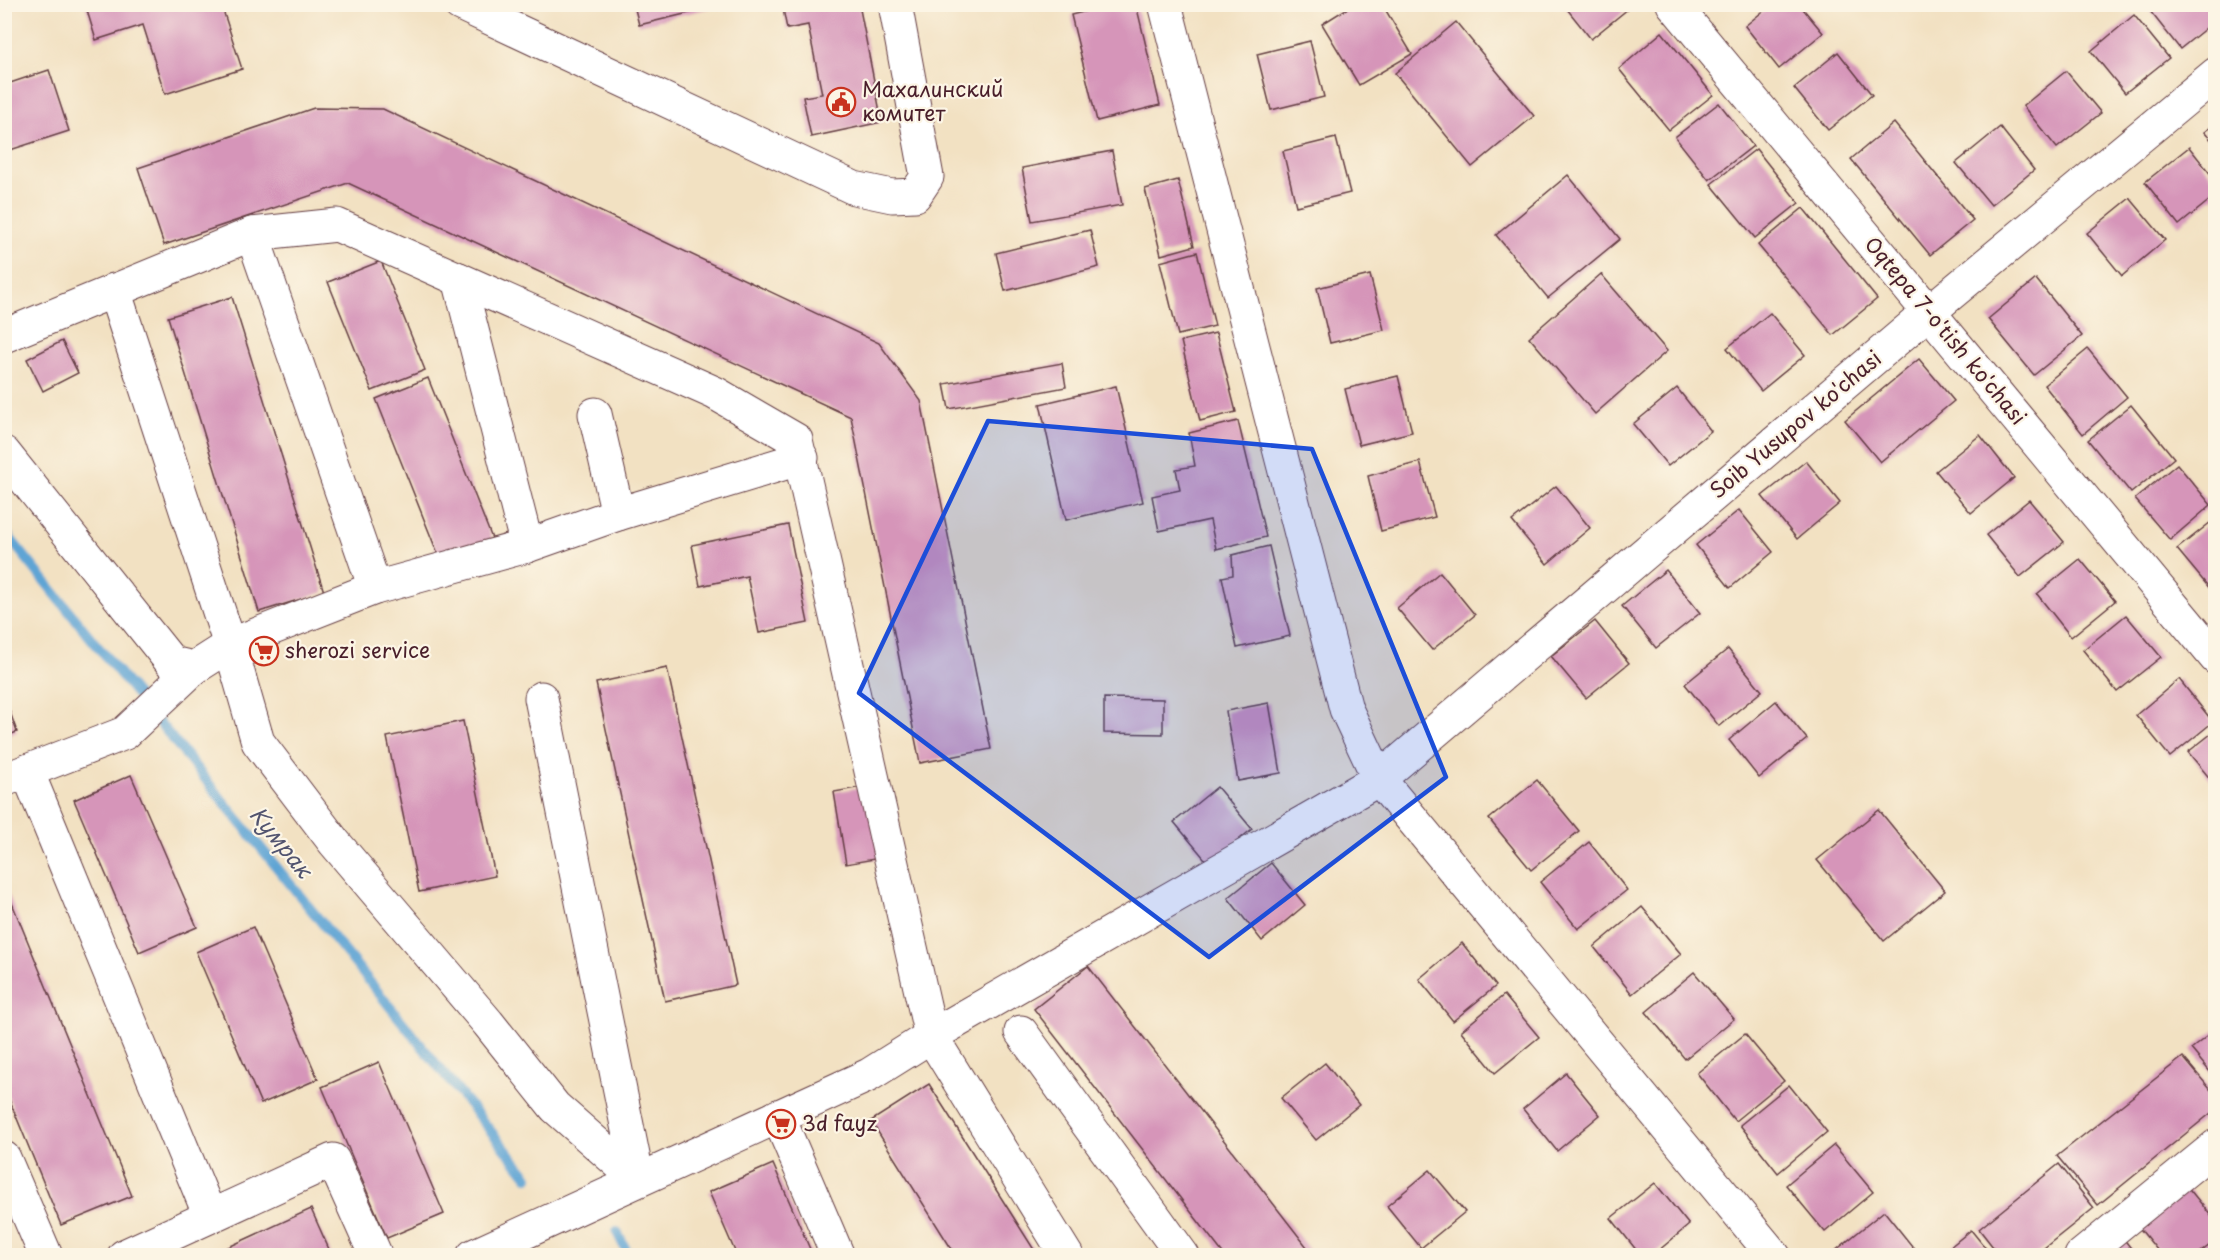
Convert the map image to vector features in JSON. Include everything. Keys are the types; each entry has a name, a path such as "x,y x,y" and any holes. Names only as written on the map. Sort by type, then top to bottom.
{"street":[{"path":"460,4 854,188 892,196 915,195 927,177 895,4"},
{"path":"1165,4 1346,709 1379,779 1774,1256"},
{"name":"Oqtepa 7-o'tish ko'chasi","path":"1673,4 2216,658"},
{"name":"Soib Yusupov ko'chasi","path":"473,1256 869,1075 931,1036 1379,779 1929,312 2216,74"},
{"path":"4,336 252,234 337,225 714,393 796,440 802,458 931,1036 1067,1256"},
{"path":"252,234 375,588"},
{"path":"459,279 527,546"},
{"path":"114,290 230,645 258,742 334,842 488,1023 555,1107 638,1180"},
{"path":"595,414 618,514"},
{"path":"4,453 172,663 185,676"},
{"path":"210,1216 16,775 125,733 185,676 230,645 375,588 527,546 618,514 802,458"},
{"path":"541,698 638,1180"},
{"path":"1021,1032 1183,1256"},
{"path":"778,1116 838,1256"},
{"path":"2081,1256 2216,1146"},
{"path":"4,1158 46,1256"},
{"path":"124,1256 333,1160 376,1256"}],"highlighted area":[{"path":"988,421 1312,449 1446,777 1209,957 859,693"}],"building":[{"path":"85,4 221,4 242,69 165,94 143,25 96,40"},
{"path":"782,4 859,4 882,122 811,137 803,97 822,94 808,25 787,29"},
{"path":"1115,4 1136,4 1160,105 1097,121 1071,15"},
{"path":"1354,4 1382,4 1412,54 1359,85 1322,24"},
{"path":"1563,4 1634,4 1591,39"},
{"path":"1772,4 1799,4 1823,33 1779,69 1745,26"},
{"path":"2148,4 2216,4 2216,20 2180,49 2146,6"},
{"path":"634,5 722,5 639,25"},
{"path":"2134,15 2169,58 2125,93 2091,51"},
{"path":"1456,22 1534,116 1472,167 1395,73"},
{"path":"1662,32 1713,95 1669,130 1619,69"},
{"path":"1310,41 1324,97 1271,110 1257,54"},
{"path":"1838,52 1872,95 1828,130 1794,88"},
{"path":"49,70 69,131 4,152 4,85"},
{"path":"2066,71 2101,113 2057,148 2023,106"},
{"path":"1719,103 1753,146 1709,180 1675,137"},
{"path":"314,108 383,109 879,343 921,401 991,749 920,763 851,417 348,183 164,245 138,168"},
{"path":"1894,123 1973,220 1930,255 1851,159"},
{"path":"2216,123 2216,145 2204,132"},
{"path":"2000,127 2034,170 1991,205 1956,163"},
{"path":"1336,138 1350,193 1296,206 1283,151"},
{"path":"2189,147 2216,181 2216,195 2179,225 2145,182"},
{"path":"1756,149 1799,203 1755,238 1711,184"},
{"path":"1112,151 1122,205 1032,221 1022,168"},
{"path":"1568,175 1620,239 1548,298 1496,235"},
{"path":"1178,180 1194,246 1161,255 1145,189"},
{"path":"2130,198 2165,240 2122,276 2087,233"},
{"path":"1803,208 1877,299 1833,335 1758,245"},
{"path":"1090,230 1099,267 1005,291 996,253"},
{"path":"1197,252 1215,326 1178,335 1160,262"},
{"path":"381,261 425,370 372,391 328,282"},
{"path":"1601,274 1667,351 1595,414 1529,337"},
{"path":"1370,275 1384,330 1330,343 1317,288"},
{"path":"2036,279 2082,336 2034,375 1988,319"},
{"path":"232,297 324,592 259,612 168,317"},
{"path":"1770,313 1805,355 1761,391 1727,348"},
{"path":"1216,333 1236,412 1200,421 1181,341"},
{"path":"62,341 78,373 43,391 27,359"},
{"path":"2088,349 2127,397 2083,434 2044,385"},
{"path":"1919,359 1954,401 1880,462 1845,420"},
{"path":"1062,363 1066,387 949,409 944,384"},
{"path":"1398,376 1412,432 1359,445 1345,389"},
{"path":"428,378 493,541 441,562 376,399"},
{"path":"1116,386 1143,502 1066,520 1040,404"},
{"path":"1677,388 1711,431 1668,466 1633,424"},
{"path":"2131,405 2174,458 2131,493 2088,440"},
{"path":"1238,421 1266,537 1216,549 1210,520 1159,531 1152,496 1180,490 1176,469 1195,466 1189,433"},
{"path":"1980,435 2014,478 1971,513 1936,471"},
{"path":"1806,461 1840,503 1797,539 1762,496"},
{"path":"1420,462 1435,517 1381,531 1368,476"},
{"path":"2177,464 2211,505 2170,540 2135,499"},
{"path":"1556,486 1590,528 1547,564 1512,521"},
{"path":"2029,500 2064,542 2020,577 1986,535"},
{"path":"1739,510 1773,552 1730,588 1696,545"},
{"path":"2216,518 2216,596 2177,549"},
{"path":"788,525 808,623 759,633 747,576 700,586 692,545"},
{"path":"1269,546 1290,636 1237,648 1222,577 1233,575 1232,555"},
{"path":"2080,559 2115,601 2071,637 2037,594"},
{"path":"1666,570 1700,613 1656,648 1622,606"},
{"path":"1440,572 1475,615 1432,650 1397,608"},
{"path":"2126,615 2161,657 2117,692 2083,650"},
{"path":"1595,621 1629,663 1586,698 1551,656"},
{"path":"1728,649 1762,691 1719,726 1685,684"},
{"path":"667,668 736,985 665,1001 596,683"},
{"path":"2179,679 2213,722 2170,757 2136,715"},
{"path":"4,695 17,732 4,737"},
{"path":"1104,698 1163,699 1163,734 1104,733"},
{"path":"1776,701 1807,739 1759,778 1729,740"},
{"path":"1269,703 1281,773 1238,781 1226,711"},
{"path":"463,721 495,876 419,892 387,737"},
{"path":"2216,730 2216,786 2188,752"},
{"path":"131,775 197,927 139,952 74,800"},
{"path":"1537,780 1579,831 1531,870 1489,819"},
{"path":"873,785 886,857 846,864 834,792"},
{"path":"1217,787 1252,829 1209,864 1174,822"},
{"path":"1879,810 1945,891 1884,941 1817,860"},
{"path":"1589,842 1627,890 1578,929 1540,882"},
{"path":"1271,863 1305,905 1262,941 1228,898"},
{"path":"5,886 132,1196 61,1225 4,1087"},
{"path":"1642,907 1681,954 1632,994 1594,947"},
{"path":"253,927 318,1079 261,1104 196,952"},
{"path":"1462,943 1496,986 1453,1021 1419,979"},
{"path":"1088,966 1314,1256 1225,1256 1034,1009"},
{"path":"1694,972 1734,1019 1685,1059 1646,1012"},
{"path":"1504,995 1539,1037 1495,1073 1461,1031"},
{"path":"2216,1029 2216,1079 2191,1049"},
{"path":"1745,1034 1784,1081 1735,1121 1697,1073"},
{"path":"2183,1057 2216,1096 2216,1109 2098,1205 2057,1156"},
{"path":"379,1062 444,1214 387,1238 322,1087"},
{"path":"1325,1063 1359,1105 1316,1140 1281,1098"},
{"path":"1566,1073 1600,1115 1557,1151 1523,1109"},
{"path":"929,1084 1038,1256 956,1256 871,1121"},
{"path":"1789,1085 1827,1132 1778,1173 1740,1125"},
{"path":"1834,1145 1873,1192 1825,1232 1786,1185"},
{"path":"773,1164 813,1256 737,1256 709,1192"},
{"path":"2059,1164 2094,1208 2034,1256 2000,1256 1979,1229"},
{"path":"1430,1170 1465,1212 1421,1248 1387,1206"},
{"path":"1655,1183 1689,1225 1652,1256 1641,1256 1611,1218"},
{"path":"2186,1185 2216,1222 2216,1240 2196,1256 2162,1256 2137,1225"},
{"path":"311,1209 332,1256 209,1256"},
{"path":"1884,1211 1920,1256 1839,1256 1835,1251"},
{"path":"1971,1230 1992,1256 1939,1256"},
{"path":"2123,1238 2137,1256 2101,1256"}],"waterway":[{"name":"Кумрак","path":"4,531 528,1177"},
{"name":"Кумрак","path":"617,1232 629,1256"}],"place":[{"name":"Махалинский комитет","path":"841,102"},
{"name":"sherozi service","path":"264,651"},
{"name":"3d fayz","path":"781,1124"}]}
